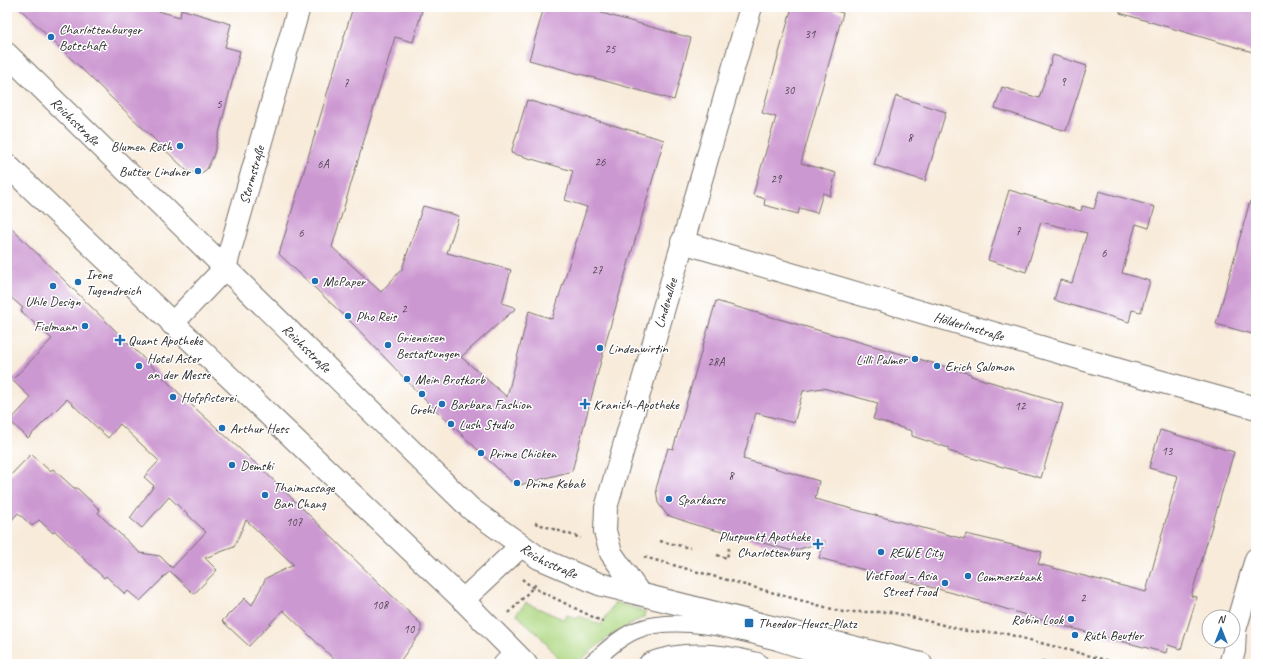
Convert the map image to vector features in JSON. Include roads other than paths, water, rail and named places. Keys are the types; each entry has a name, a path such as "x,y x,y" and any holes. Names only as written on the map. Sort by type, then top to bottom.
{"main road":[{"name":"Stormstraße","path":"172,324 225,268 299,7"},
{"name":"Lindenallee","path":"639,593 611,553 605,531 606,508 751,7"},
{"name":"Reichsstraße","path":"7,54 471,509 521,546 563,569 599,584 639,593"},
{"path":"7,165 463,600 514,660"},
{"name":"Hölderlinstraße","path":"682,242 1116,369 1256,408"},
{"path":"463,600 521,546"},
{"path":"1230,664 1234,651 1235,630 1256,559"},
{"path":"639,593 921,664"},
{"path":"650,664 677,658 718,656 757,664"}],"lane":[{"path":"590,664 618,640 636,630 651,626 672,624 692,625 745,633 818,653 875,652"}],"place":[{"name":"Charlottenburger Botschaft","path":"51,37"},
{"name":"Blumen Röth","path":"180,146"},
{"name":"Butter Lindner","path":"198,171"},
{"name":"McPaper","path":"315,281"},
{"name":"Irene Tugendreich","path":"78,282"},
{"name":"Uhle Design","path":"53,286"},
{"name":"Pho Reis","path":"348,316"},
{"name":"Fielmann","path":"85,326"},
{"name":"Quant Apotheke","path":"120,340"},
{"name":"Grieneisen Bestattungen","path":"388,345"},
{"name":"Lindenwirtin","path":"600,348"},
{"name":"Lilli Palmer","path":"915,359"},
{"name":"Hotel Aster an der Messe","path":"139,366"},
{"name":"Erich Salomon","path":"937,366"},
{"name":"Mein Brotkorb","path":"407,379"},
{"name":"Grehl","path":"422,394"},
{"name":"Hofpfisterei","path":"173,397"},
{"name":"Barbara Fashion","path":"442,404"},
{"name":"Kranich-Apotheke","path":"585,404"},
{"name":"Lush Studio","path":"451,424"},
{"name":"Arthur Hess","path":"222,428"},
{"name":"Prime Chicken","path":"481,453"},
{"name":"Demski","path":"232,465"},
{"name":"Prime Kebab","path":"517,483"},
{"name":"Thaimassage Ban Chang","path":"265,495"},
{"name":"Sparkasse","path":"669,499"},
{"name":"Pluspunkt Apotheke Charlottenburg","path":"818,544"},
{"name":"REWE City","path":"881,552"},
{"name":"Commerzbank","path":"968,576"},
{"name":"VietFood – Asia Street Food","path":"945,583"},
{"name":"Robin Look","path":"1071,619"},
{"name":"Theodor-Heuss-Platz","path":"749,623"},
{"name":"Ruth Beutler","path":"1075,635"}]}
